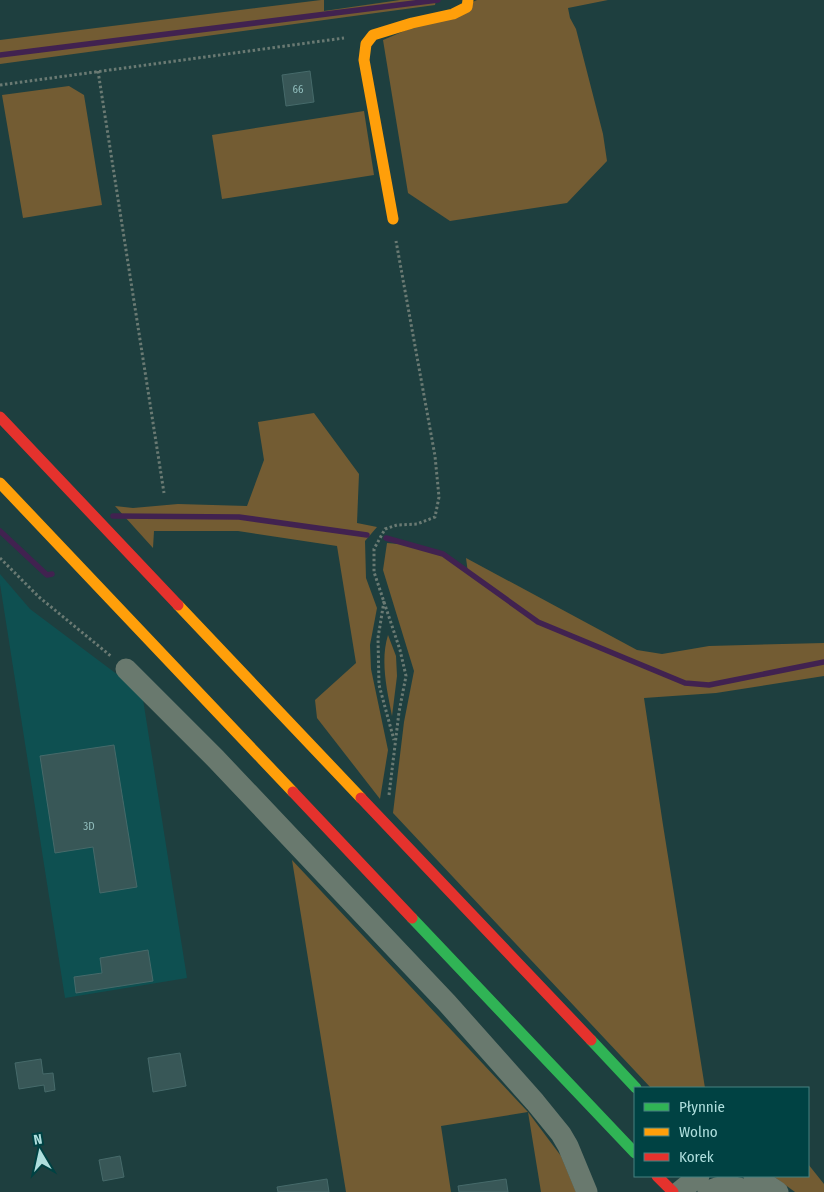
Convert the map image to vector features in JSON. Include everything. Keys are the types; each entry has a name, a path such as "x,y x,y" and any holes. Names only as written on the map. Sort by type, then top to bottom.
{"street":[{"path":"393,219 364,60 366,44 373,36 412,23 452,14 467,7 468,0"},
{"path":"0,418 635,1087"},
{"path":"0,483 634,1152"},
{"path":"126,669 216,759 447,1004 535,1102 565,1140 588,1192"},
{"path":"658,1177 673,1192"},
{"path":"679,1192 698,1177"},
{"path":"756,1177 778,1192"},
{"path":"708,1192 721,1187 729,1181 749,1192"}],"path":[{"path":"0,85 345,38 366,44"},
{"path":"98,72 164,493"},
{"path":"383,822 391,787 399,712 406,676 400,650 374,572 374,549 385,529 397,525 417,524 435,517 439,497 435,456 393,219"},
{"path":"0,558 38,598 126,669"},
{"path":"384,600 378,638 379,685 395,743"}],"shaded area":[{"path":"324,0 324,11 400,0 436,0 435,5 0,64 0,40"},
{"path":"477,0 608,0 568,8 570,18 576,29 603,134 607,161 567,203 450,221 408,193 383,40"},
{"path":"69,86 84,95 102,205 23,218 2,95"},
{"path":"364,111 374,175 222,199 212,135"},
{"path":"314,413 359,474 357,523 377,527 365,541 366,578 377,608 370,645 371,669 388,750 380,799 317,718 315,700 356,663 337,546 238,531 154,531 153,548 115,506 133,508 178,504 247,506 264,460 258,422"},
{"path":"387,543 422,546 448,555 468,573 466,558 637,650 662,654 709,646 824,643 824,676 716,693 644,698 705,1087 650,1087 393,813 404,722 414,671 383,570"},
{"path":"0,574 30,609 142,693 187,978 65,998 0,584"},
{"path":"388,635 396,656 397,676 392,716 384,665"},
{"path":"292,860 528,1112 441,1126 451,1192 346,1192"},
{"path":"528,1112 561,1156 576,1192 541,1192"},
{"path":"809,1165 824,1184 824,1192 795,1192 774,1177 809,1177"}],"building":[{"path":"310,71 314,102 286,106 282,75"},
{"path":"114,745 137,887 100,893 93,847 55,853 40,756"},
{"path":"148,950 153,981 76,993 74,977 102,973 100,958"},
{"path":"180,1053 186,1086 153,1092 148,1058"},
{"path":"41,1059 43,1074 53,1073 55,1090 45,1092 44,1085 19,1089 15,1063"},
{"path":"120,1156 124,1177 103,1181 99,1160"},
{"path":"327,1179 329,1192 278,1192 277,1187"},
{"path":"506,1179 508,1192 459,1192 458,1186"}],"waterway":[{"path":"0,55 438,0"},
{"path":"113,516 239,517 367,535"},
{"path":"0,531 47,575 52,574"},
{"path":"386,538 443,554 538,622 685,683 709,685 824,662"}],"traffic: fast":[{"path":"412,918 634,1152"},
{"path":"591,1040 635,1087"}],"traffic: slow":[{"path":"393,219 364,60 366,44 373,35 412,23 453,14 467,7 468,0"},
{"path":"0,483 293,792"},
{"path":"178,605 361,798"}],"traffic: jam":[{"path":"0,417 178,605"},
{"path":"293,792 412,918"},
{"path":"361,798 591,1040"},
{"path":"658,1177 673,1192"}]}
